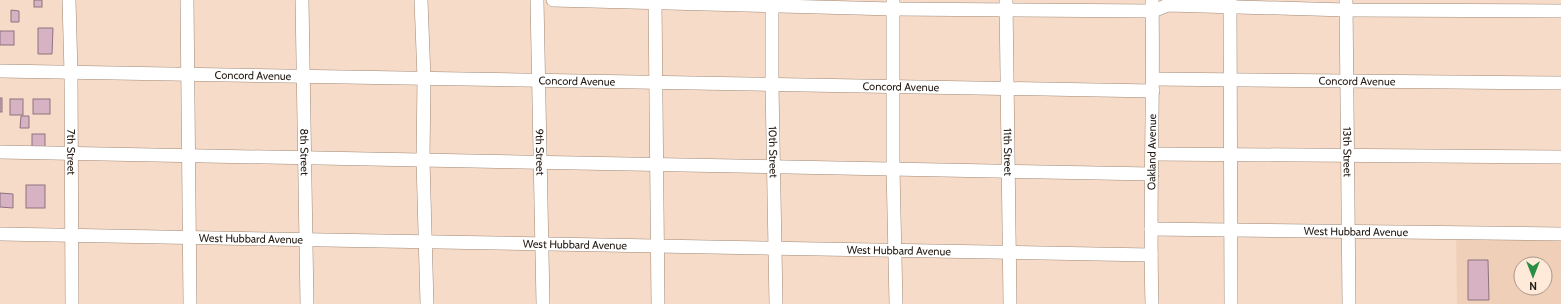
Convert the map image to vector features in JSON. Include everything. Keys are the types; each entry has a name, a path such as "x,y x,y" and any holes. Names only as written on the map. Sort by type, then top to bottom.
{"street":[{"name":"7th Street","path":"69,0 71,72 72,304"},
{"path":"187,0 190,304"},
{"name":"8th Street","path":"302,0 302,76 307,304"},
{"path":"421,0 424,78 423,160 427,304"},
{"name":"9th Street","path":"537,0 537,80 542,244 542,304"},
{"path":"553,0 1152,6 1230,3 1561,11"},
{"path":"655,1 658,304"},
{"name":"10th Street","path":"772,3 776,304"},
{"path":"1230,3 1231,304"},
{"path":"893,4 892,168 896,250 896,304"},
{"name":"11th Street","path":"1006,5 1010,304"},
{"name":"13th Street","path":"1346,5 1349,304"},
{"name":"Oakland Avenue","path":"1152,6 1152,304"},
{"name":"Concord Avenue","path":"0,71 1008,89 1153,85 1230,79 1561,83"},
{"path":"0,152 774,168 892,168 1152,174"},
{"path":"1152,154 1561,157"},
{"name":"West Hubbard Avenue","path":"1151,229 1561,234"},
{"name":"West Hubbard Avenue","path":"0,234 1151,255"}],"shaded area":[{"path":"1456,227 1561,228 1561,304 1457,304"}],"building":[{"path":"34,0 42,0 42,7 34,7"},
{"path":"11,10 19,11 19,22 11,22"},
{"path":"38,28 53,28 52,54 38,54"},
{"path":"0,31 14,31 14,45 0,45"},
{"path":"0,98 2,98 2,112 0,112"},
{"path":"10,99 23,99 23,115 10,115"},
{"path":"33,99 50,99 50,114 33,114"},
{"path":"21,116 29,116 29,128 20,128"},
{"path":"32,134 45,134 45,147 32,147"},
{"path":"26,185 45,185 45,208 26,208"},
{"path":"0,193 13,194 13,208 0,207"},
{"path":"1468,260 1488,260 1489,300 1468,300"}]}
